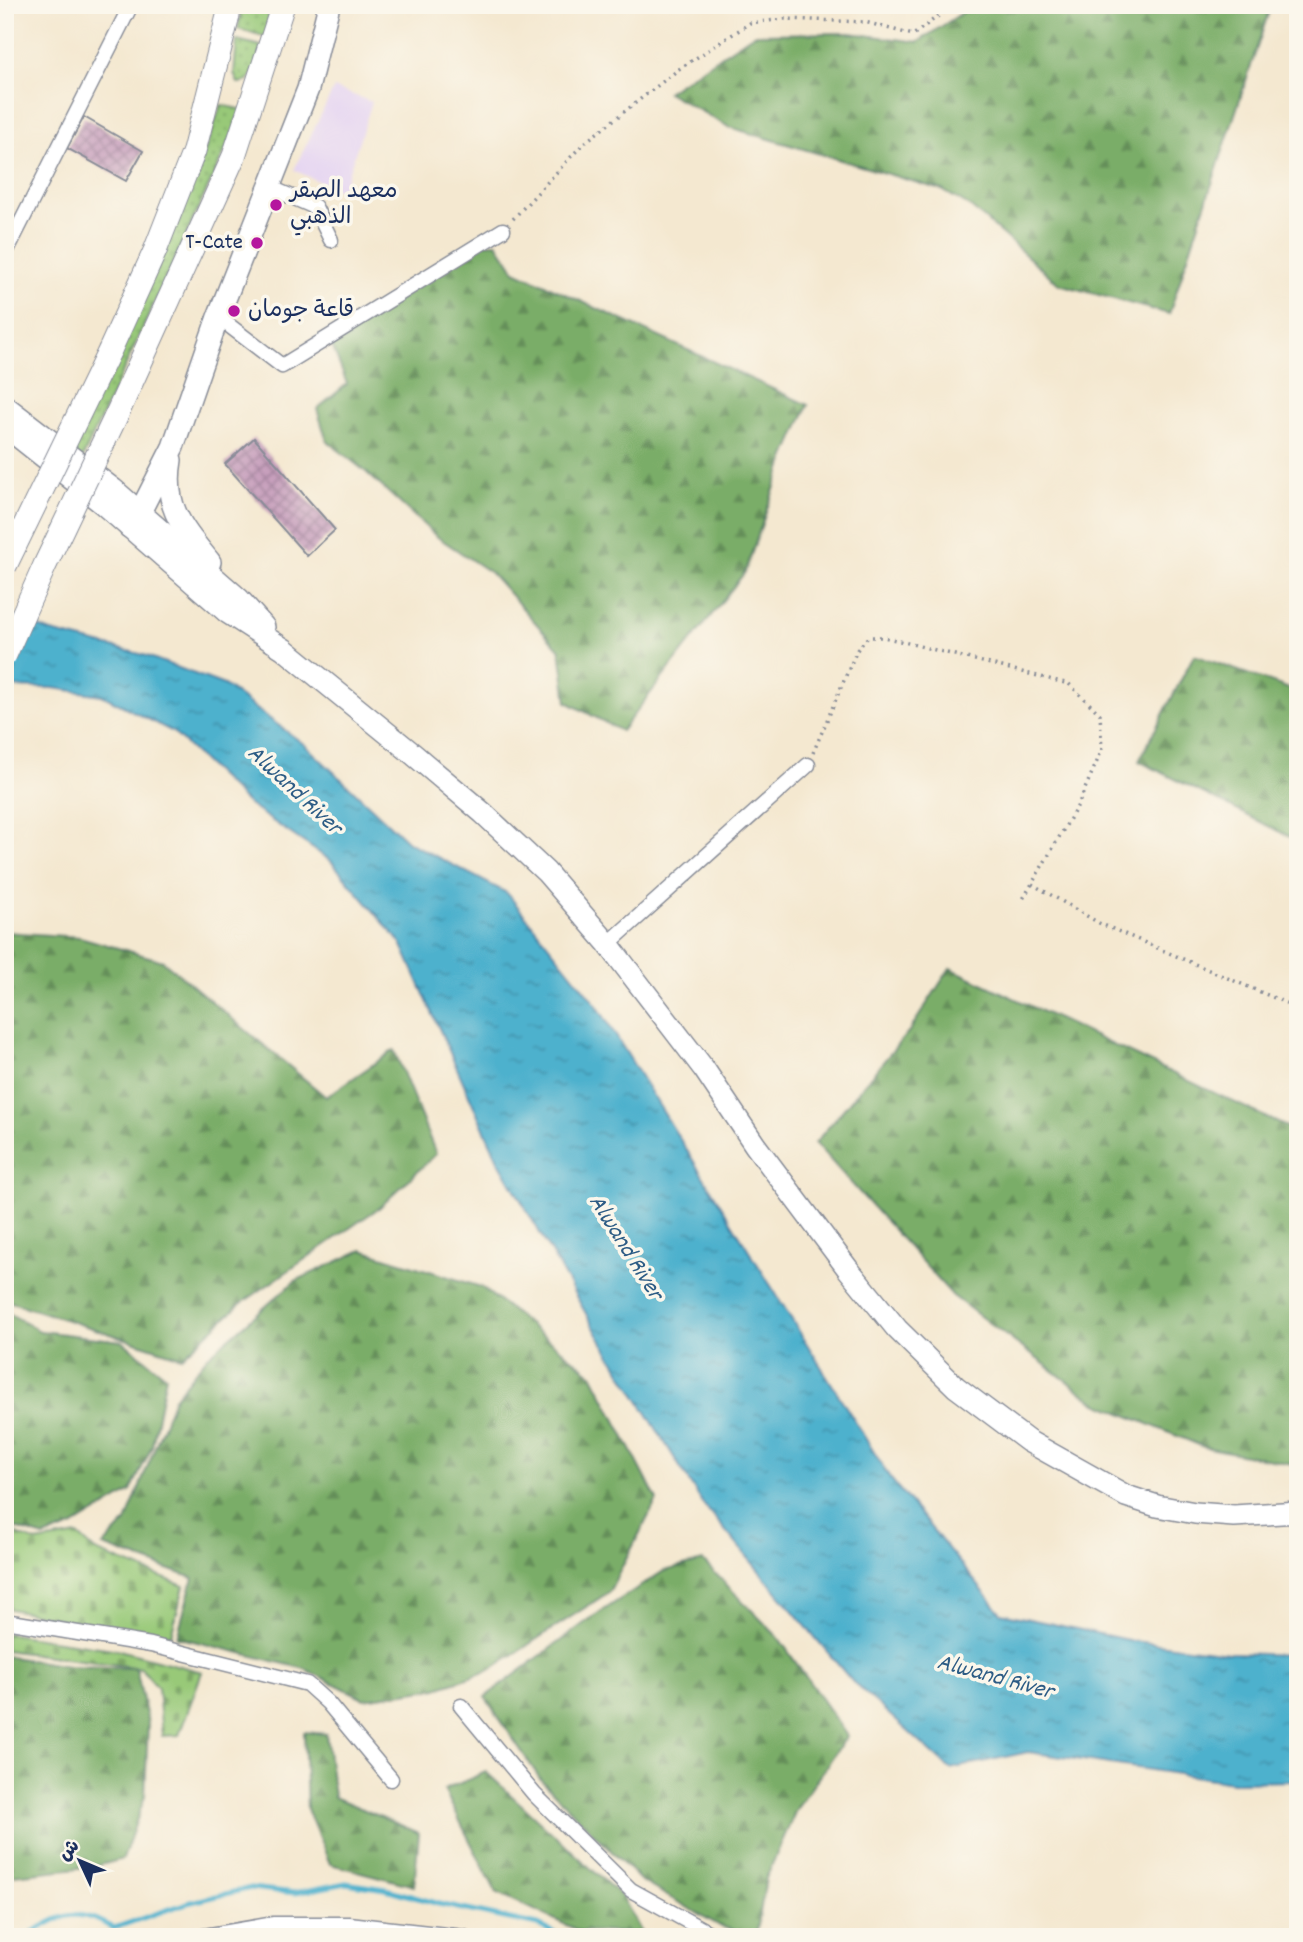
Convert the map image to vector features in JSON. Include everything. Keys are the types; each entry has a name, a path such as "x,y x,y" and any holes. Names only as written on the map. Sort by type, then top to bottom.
{"main road":[{"path":"5,566 155,251 194,152 229,5"},
{"path":"5,655 234,156 283,5"}],"street":[{"path":"5,254 131,5"},
{"path":"134,520 173,447 218,317 308,89 329,5"},
{"path":"269,187 315,207 331,240"},
{"path":"218,317 282,366 503,230"},
{"path":"5,406 134,520 228,613 284,649 483,813 546,872 608,944 704,1069 755,1145 848,1269 922,1357 972,1401 1050,1454 1108,1487 1140,1501 1195,1513 1246,1516 1298,1512"},
{"path":"5,426 239,599"},
{"path":"173,447 168,481 173,507 202,552 284,649"},
{"path":"608,944 808,765"},
{"path":"5,1621 151,1645 307,1684 328,1703 391,1779"},
{"path":"461,1706 534,1794 631,1890 716,1937"},
{"path":"199,1937 274,1924 349,1924 464,1937"}],"path":[{"path":"503,230 583,144 679,69 750,23 783,19 865,22 913,35 953,5"},
{"path":"808,765 857,650 868,637 884,637 1069,684 1100,714 1102,750 1078,805 1023,900"},
{"path":"1032,884 1099,923 1298,1008"}],"shaded area":[{"path":"334,88 372,102 342,192 294,170"}],"green space":[{"path":"242,5 271,5 266,37 238,29"},
{"path":"974,5 1271,5 1169,314 1059,284 972,208 942,190 729,127 667,92 754,34 850,33 918,42"},
{"path":"237,40 261,46 252,75 244,82 238,83 234,74"},
{"path":"221,105 244,110 75,474 64,467 193,184"},
{"path":"473,243 497,243 515,271 808,405 784,461 745,572 621,731 567,702 560,650 491,573 436,536 366,472 327,441 317,409 347,384 329,338"},
{"path":"1194,655 1298,692 1298,841 1139,761"},
{"path":"5,932 80,937 163,961 326,1097 394,1050 436,1154 380,1207 239,1305 182,1357 5,1300"},
{"path":"950,968 1293,1130 1298,1126 1298,1465 1204,1447 1095,1402 953,1296 815,1143 910,1030"},
{"path":"362,1250 481,1287 592,1374 657,1500 609,1592 488,1671 437,1688 365,1699 305,1669 177,1637 193,1578 103,1546 126,1522 174,1398 207,1357 295,1281"},
{"path":"5,1311 40,1331 122,1341 166,1376 152,1446 131,1491 72,1527 44,1537 5,1525"},
{"path":"5,1529 36,1542 78,1535 95,1551 184,1586 171,1635 111,1629 5,1608"},
{"path":"703,1561 778,1637 847,1736 796,1810 766,1878 756,1936 722,1927 641,1881 541,1780 485,1697 591,1618 664,1571"},
{"path":"5,1633 119,1650 202,1672 179,1735 162,1736 158,1688 141,1668 5,1650"},
{"path":"5,1656 68,1666 136,1668 148,1723 145,1796 123,1859 97,1866 5,1876"},
{"path":"304,1732 326,1734 334,1797 419,1833 414,1886 330,1864 307,1809"},
{"path":"486,1772 623,1898 642,1933 579,1931 496,1892 444,1790"}],"water":[{"name":"Alwand River","path":"5,614 51,632 144,655 224,685 305,745 408,842 507,893 598,1007 890,1478 1001,1613 1133,1641 1229,1653 1298,1655 1298,1781 1233,1782 1028,1752 950,1769 851,1680 703,1504 600,1338 498,1160 401,943 331,861 249,805 173,732 102,695 53,688 5,687"}],"building":[{"path":"84,117 143,151 126,181 67,148"},
{"path":"254,438 335,530 307,556 225,464"}],"waterway":[{"path":"24,1937 68,1916 88,1917 114,1928 187,1903 251,1888 295,1893 346,1883 386,1889 439,1904 538,1925 563,1937"}],"place":[{"name":"معهد الصقر الذهبي","path":"276,205"},
{"name":"T-Cate","path":"257,243"},
{"name":"قاعة جومان","path":"234,311"}]}
